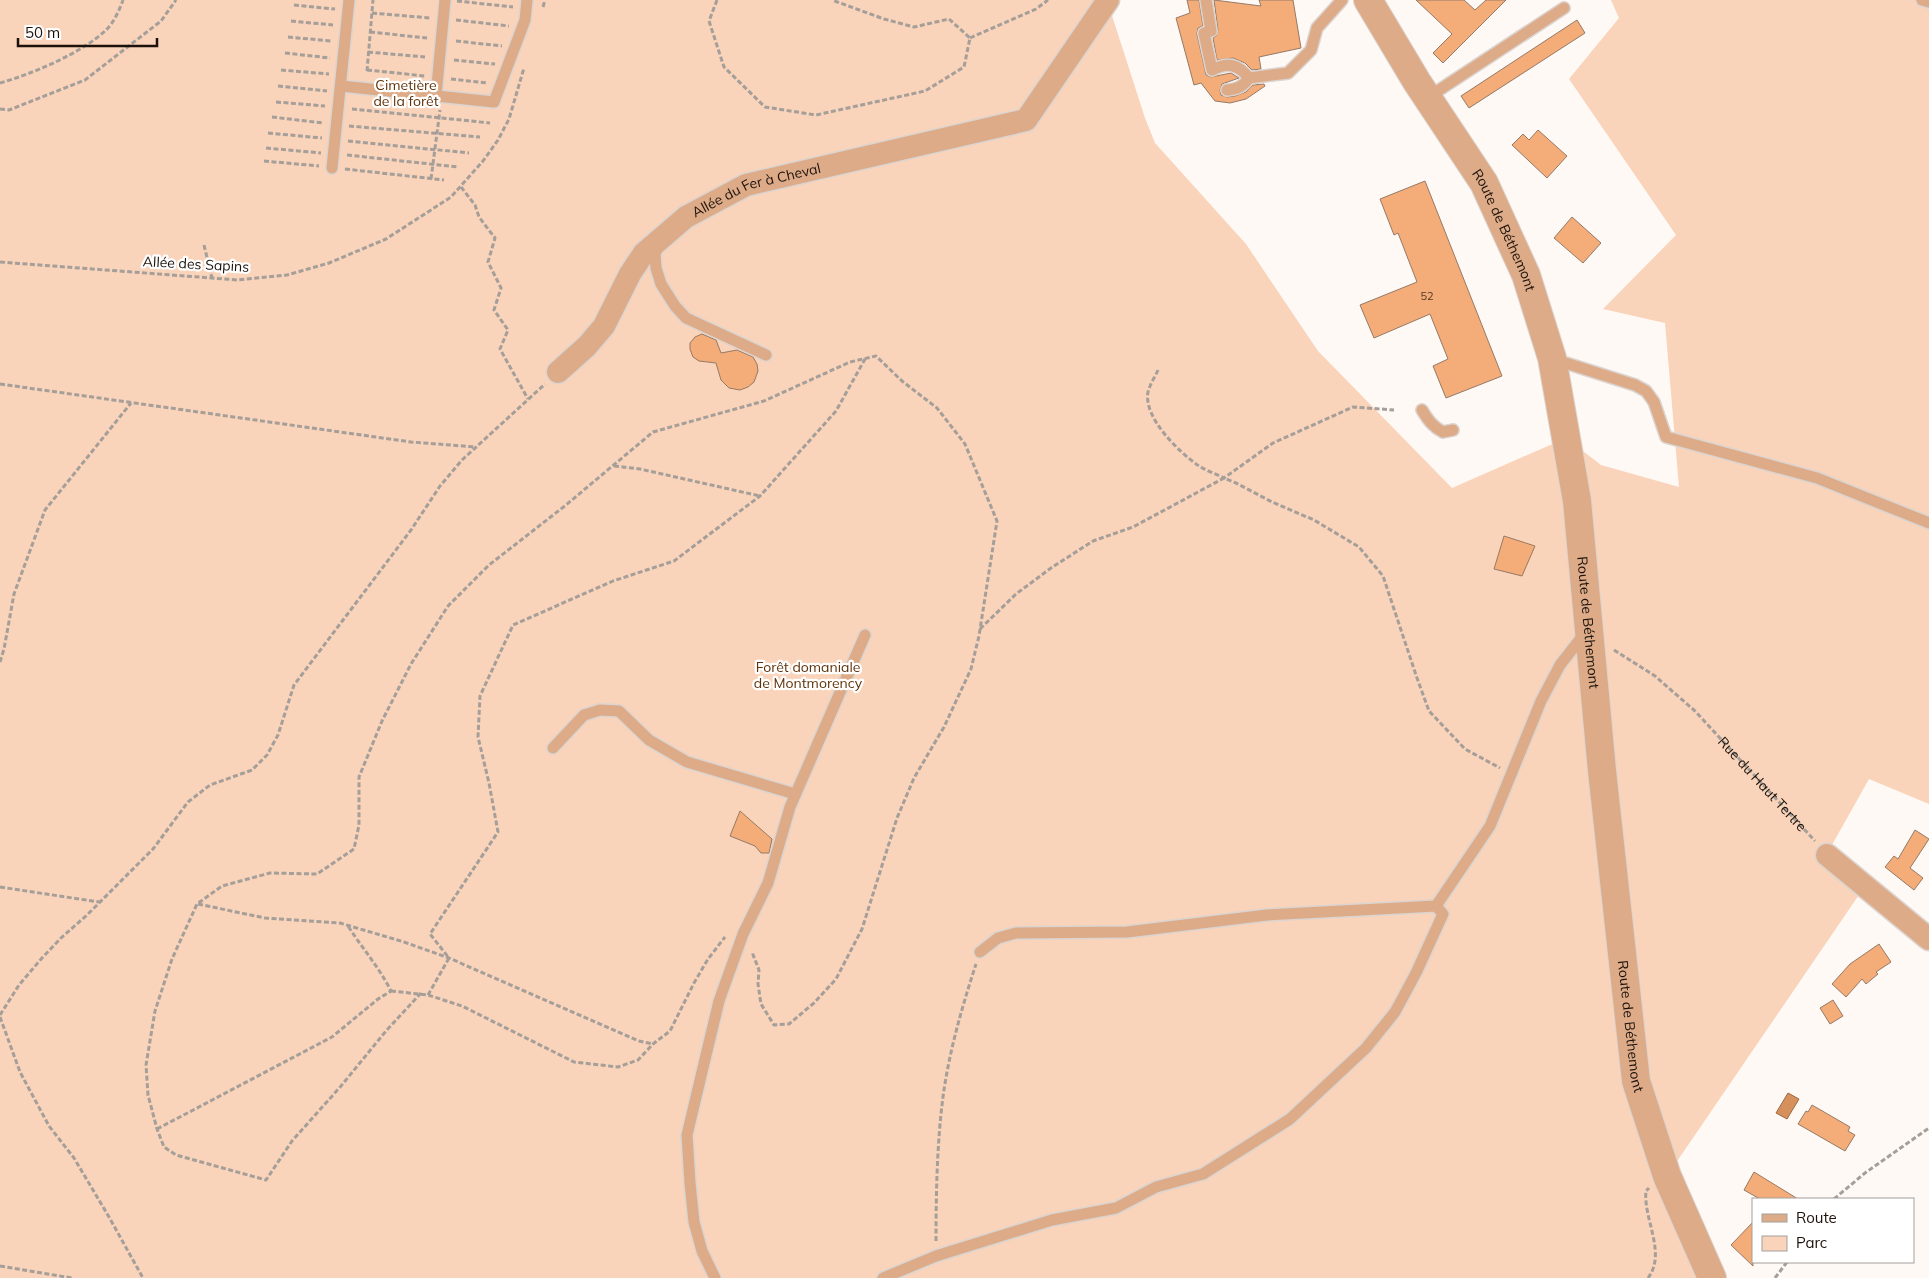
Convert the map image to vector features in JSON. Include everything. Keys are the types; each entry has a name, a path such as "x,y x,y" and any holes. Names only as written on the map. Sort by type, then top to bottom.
{"street":[{"name":"Allée du Fer à Cheval","path":"558,372 588,346 604,326 630,274 644,253 686,217 746,186 1026,120 1108,0"},
{"name":"Route de Béthemont","path":"1368,0 1428,98 1484,183 1526,275 1552,358 1577,501 1602,770 1636,1081 1667,1176 1712,1278"},
{"path":"1827,855 1929,939"}],"lane":[{"path":"436,96 445,0"},
{"path":"1206,0 1211,31 1204,33 1212,70 1226,64 1234,64 1244,71 1249,78"},
{"path":"1249,78 1288,73 1311,50 1317,28 1342,0"},
{"path":"1922,0 1929,2"},
{"path":"341,84 364,89 494,102 525,20 527,4"},
{"path":"332,168 348,5"},
{"path":"1428,98 1564,8"},
{"path":"1226,90 1244,86 1249,78"},
{"path":"663,236 655,254 656,268 661,284 675,306 686,318 766,355"},
{"path":"1552,358 1562,363 1646,390 1654,402 1666,437 1817,478 1928,522"},
{"path":"1422,410 1436,429 1443,432 1453,430"},
{"path":"1436,906 1490,826 1541,701 1556,672 1590,633"},
{"path":"715,1278 702,1251 694,1222 687,1136 719,1001 742,934 768,883 795,794 864,635"},
{"path":"553,748 584,715 600,710 618,711 649,740 687,762 795,794"},
{"path":"980,952 998,938 1016,933 1127,932 1267,915 1436,906"},
{"path":"883,1278 936,1256 1052,1220 1116,1208 1156,1187 1203,1174 1290,1119 1366,1048 1394,1012 1416,973 1443,914 1436,906"}],"path":[{"path":"0,84 21,77 82,47 108,29 123,0"},
{"path":"0,109 9,110 85,80 161,21 176,0"},
{"path":"364,89 373,0"},
{"path":"445,0 527,4"},
{"path":"542,9 544,0"},
{"path":"717,0 709,21 724,66 765,107 816,115 925,91 964,67 970,38"},
{"path":"832,0 884,19 914,27 949,19 970,38"},
{"path":"970,38 1036,9 1048,0"},
{"path":"294,5 348,5"},
{"path":"291,21 346,26"},
{"path":"288,37 344,42"},
{"path":"285,53 343,59"},
{"name":"Allée des Sapins","path":"0,262 238,280 287,275 329,264 386,239 451,197 484,161 510,119 526,64"},
{"path":"281,70 341,84"},
{"path":"278,86 341,84"},
{"path":"276,102 490,123"},
{"path":"431,178 440,112"},
{"path":"272,117 336,125 480,137"},
{"path":"268,133 469,153"},
{"path":"266,148 333,153 458,167"},
{"path":"264,161 444,180"},
{"path":"460,187 475,205 479,217 495,238 488,262 501,288 494,310 508,330 500,349 528,399"},
{"path":"204,245 212,278"},
{"path":"157,1130 332,1037 378,999 391,991 421,993 428,994 462,1006 574,1062 618,1067 638,1060 653,1044 670,1031 694,982 726,935 742,934 759,970 758,984 761,1004 774,1025 789,1024 814,1003 836,978 862,929 897,818 914,778 944,727 971,669 980,629 996,521 965,444 937,408 902,381 876,356 850,362 764,401 653,432 614,466 489,565 448,606 411,664 382,721 359,776 359,825 354,849 317,874 270,873 222,886 197,904 172,959 155,1012 146,1066 148,1095 157,1130 164,1147 176,1155 266,1180 292,1141 421,993"},
{"path":"449,958 430,934 498,832 478,737 480,696 513,625 613,581 674,561 760,496 836,411 865,358"},
{"path":"1158,370 1148,392 1148,400 1152,416 1165,436 1199,466 1236,482 1272,502 1314,520 1359,546 1383,576 1430,711 1465,749 1511,775"},
{"path":"143,1278 74,1158 50,1126 20,1072 0,1016 18,985 42,958 100,903 153,848 188,802 210,785 252,770 267,755 278,735 294,685 411,530 440,486 476,447 558,372"},
{"path":"0,384 401,440 476,447"},
{"path":"0,662 14,594 45,510 132,402"},
{"path":"980,629 1016,594 1051,568 1093,541 1133,527 1224,478 1272,443 1353,407 1394,410"},
{"path":"614,466 640,469 760,496"},
{"name":"Rue du Haut Tertre","path":"1590,633 1655,676 1695,711 1827,855"},
{"path":"0,887 100,903"},
{"path":"197,904 265,918 340,923 404,942 449,958 639,1041 653,1044"},
{"path":"348,925 364,951 381,971 391,991"},
{"path":"936,1256 936,1200 943,1097 964,1001 980,952"},
{"path":"428,994 449,958"},
{"path":"1835,1198 1865,1173 1929,1128"},
{"path":"1648,1278 1656,1260 1645,1202 1646,1191 1657,1180 1667,1176"},
{"path":"1775,1278 1786,1263"},
{"path":"0,1266 72,1278"}],"green space":[{"name":"Forêt domaniale de Montmorency","path":"0,0 1107,0 1145,118 1155,143 1246,244 1318,351 1452,488 1566,438 1601,465 1679,487 1665,323 1603,309 1676,235 1569,79 1619,18 1611,0 1929,0 1929,804 1869,779 1828,852 1865,886 1667,1176 1714,1278 0,1278"}],"shaded area":[{"path":"1788,1093 1799,1099 1787,1119 1776,1113"}],"building":[{"path":"1187,0 1199,0 1203,26 1198,28 1197,34 1206,75 1211,77 1231,73 1239,78 1222,84 1221,95 1227,97 1235,96 1246,92 1253,85 1264,84 1265,86 1246,99 1230,103 1215,101 1201,83 1194,85 1176,18 1190,13"},
{"path":"1214,0 1261,6 1259,0 1293,0 1301,48 1259,57 1261,69 1252,70 1245,63 1233,58 1217,60 1213,38 1218,30"},
{"path":"1416,0 1464,0 1475,10 1486,0 1506,0 1443,63 1433,53 1452,34"},
{"path":"1577,20 1585,33 1469,108 1461,96"},
{"path":"1538,130 1567,156 1547,178 1512,145 1523,134 1529,140"},
{"path":"1425,181 1502,376 1446,398 1433,366 1448,359 1430,314 1374,338 1360,305 1417,282 1398,233 1394,235 1380,199"},
{"path":"1572,217 1601,243 1583,263 1554,238"},
{"path":"702,334 716,340 721,353 737,350 753,357 758,371 754,382 740,390 729,388 721,380 716,363 699,361 693,357 690,343 695,337"},
{"path":"1504,536 1535,546 1522,576 1494,569"},
{"path":"740,811 772,839 769,853 761,853 755,846 730,836"},
{"path":"1915,830 1929,839 1910,868 1923,878 1914,890 1885,867 1894,856 1898,859"},
{"path":"1879,944 1891,962 1876,972 1878,974 1866,984 1862,979 1846,997 1832,984 1850,964"},
{"path":"1833,1000 1843,1016 1830,1024 1820,1008"},
{"path":"1812,1105 1850,1127 1848,1131 1855,1135 1845,1151 1798,1124"},
{"path":"1754,1172 1796,1198 1758,1198 1744,1190"},
{"path":"1752,1223 1753,1266 1731,1245"}],"park label":[{"name":"Cimetière de la forêt","path":"406,94"}]}
